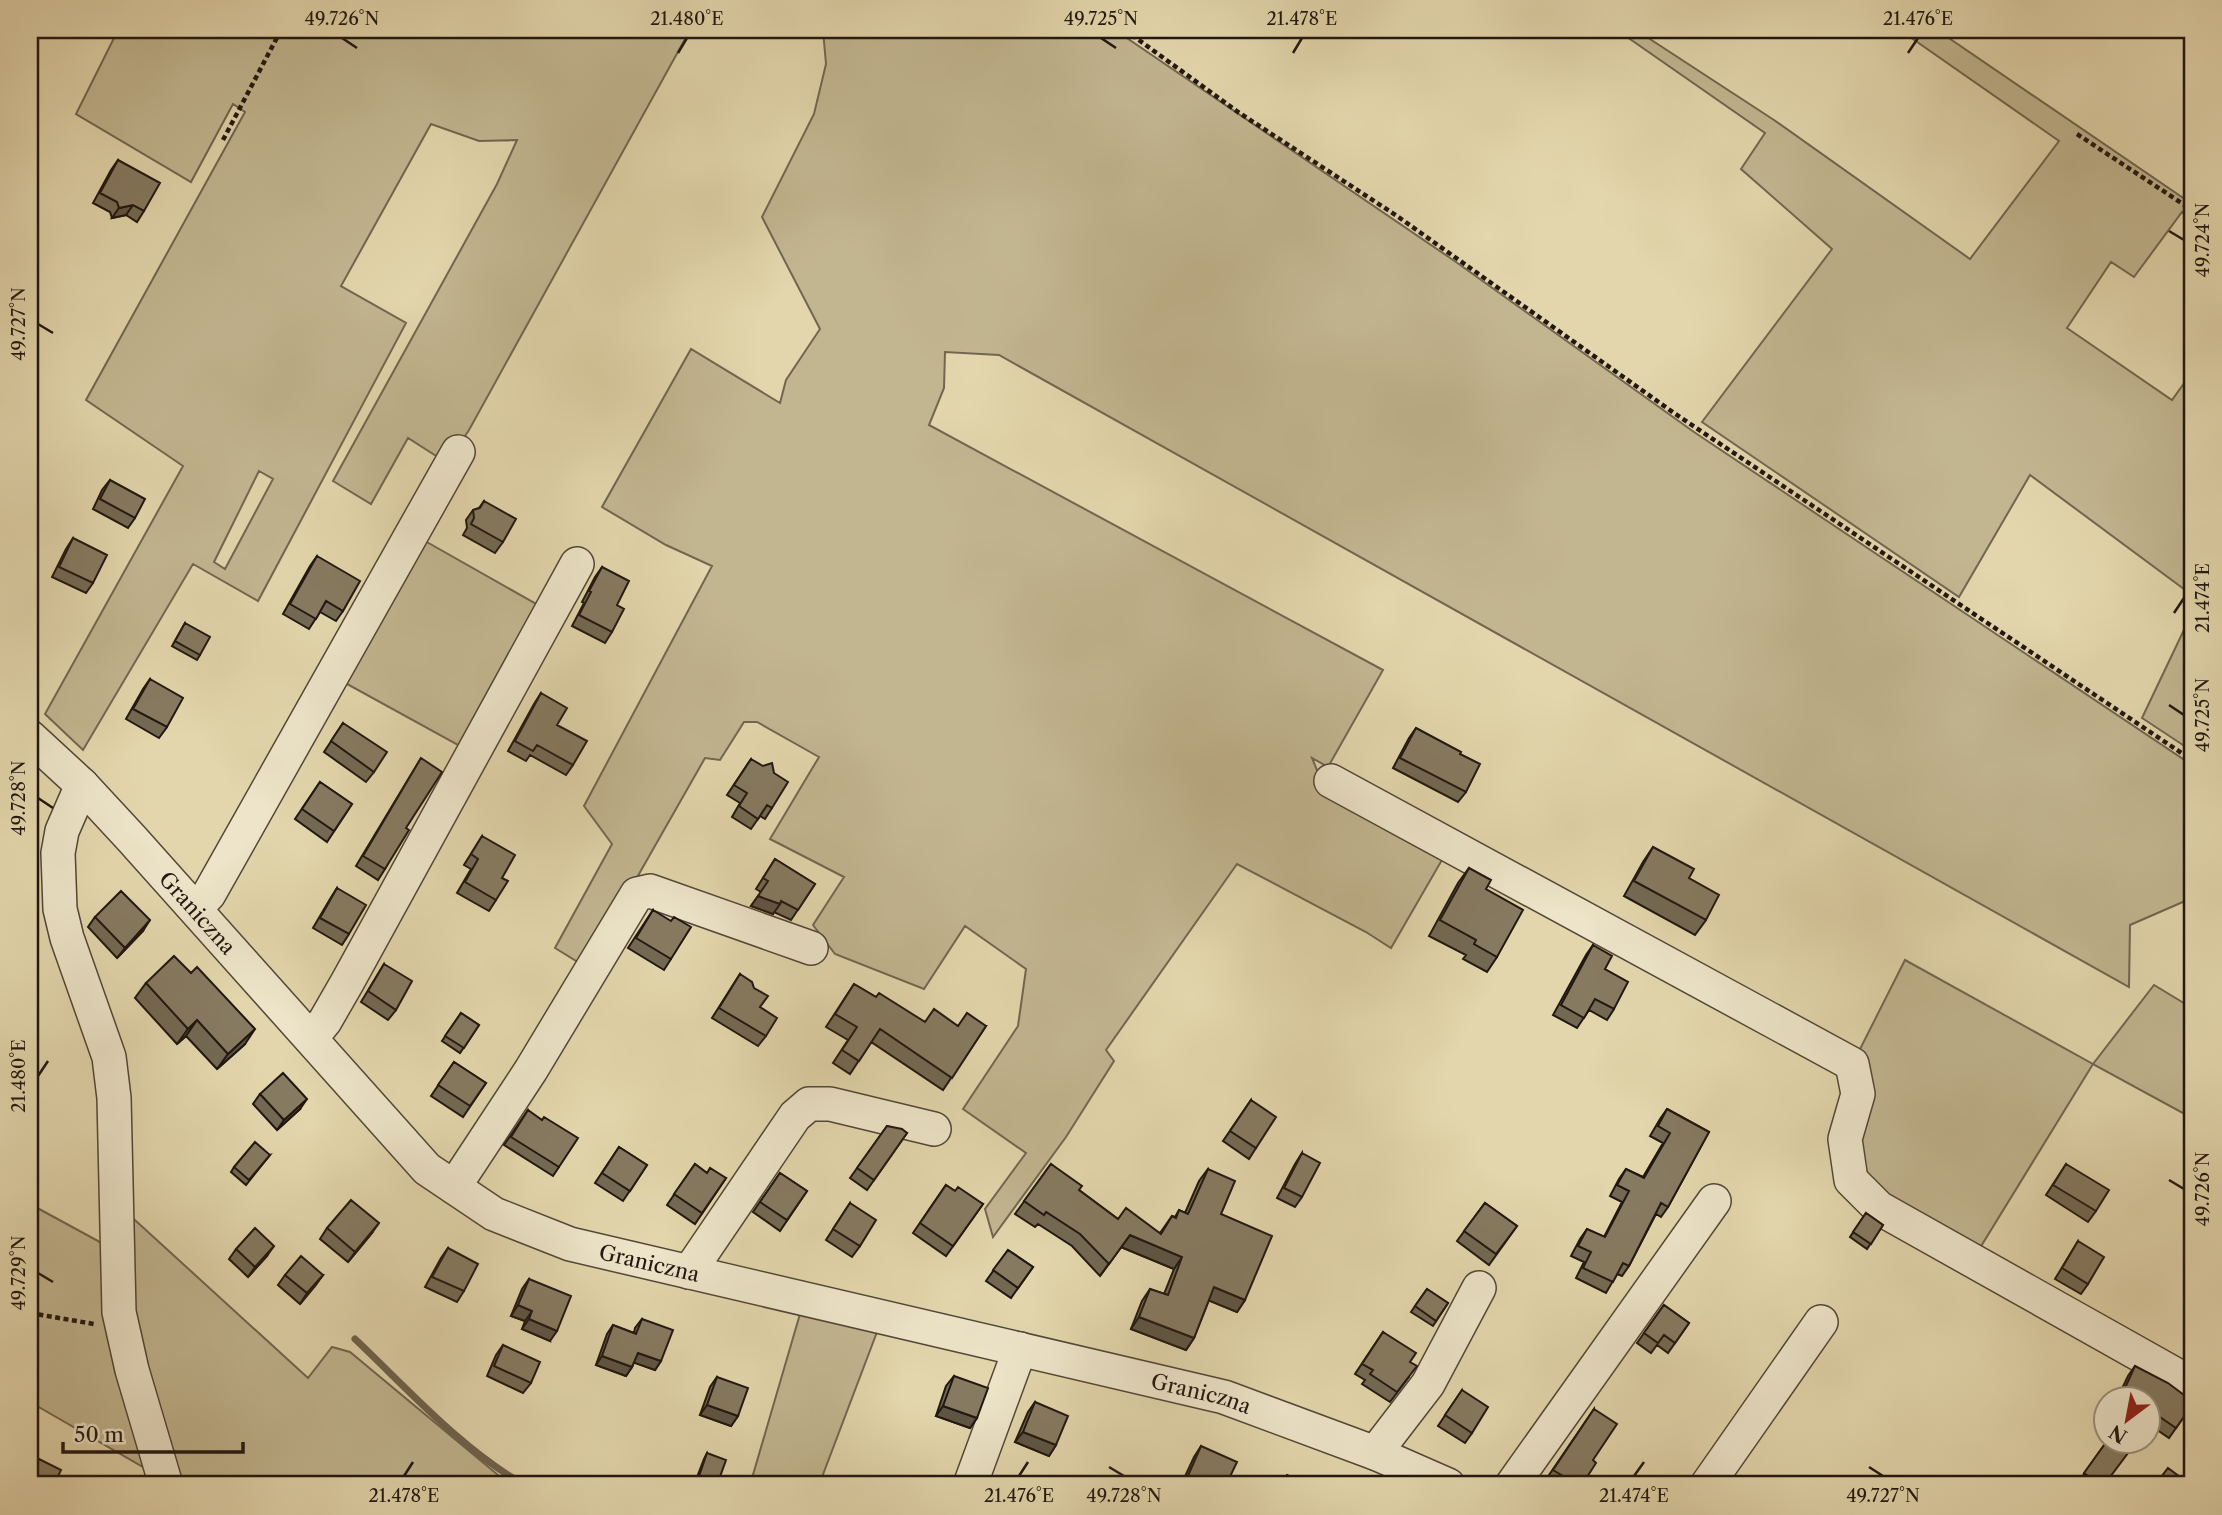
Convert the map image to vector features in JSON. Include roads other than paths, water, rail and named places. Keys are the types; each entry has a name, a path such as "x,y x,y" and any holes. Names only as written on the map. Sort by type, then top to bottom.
{"street":[{"path":"196,908 209,894 458,452"},
{"path":"311,1038 325,1021 348,981 578,564"},
{"name":"Graniczna","path":"30,737 82,785 196,908 427,1169 494,1214 570,1244 1224,1397 1375,1453 1448,1485"},
{"path":"1331,781 1852,1065 1858,1094 1845,1139 1851,1180 1879,1208 2192,1384"},
{"path":"82,785 69,811 60,842 60,909 67,938 109,1057 113,1080 119,1312 166,1485"},
{"path":"454,1187 531,1070 637,894 650,891 811,948"},
{"path":"689,1272 795,1116 808,1104 830,1104 934,1129"},
{"path":"1512,1485 1714,1201"},
{"path":"1375,1453 1428,1384 1479,1288"},
{"path":"1707,1485 1821,1322"},
{"path":"970,1485 1020,1349"}],"waterway":[{"path":"355,1339 456,1436 524,1485"}]}
